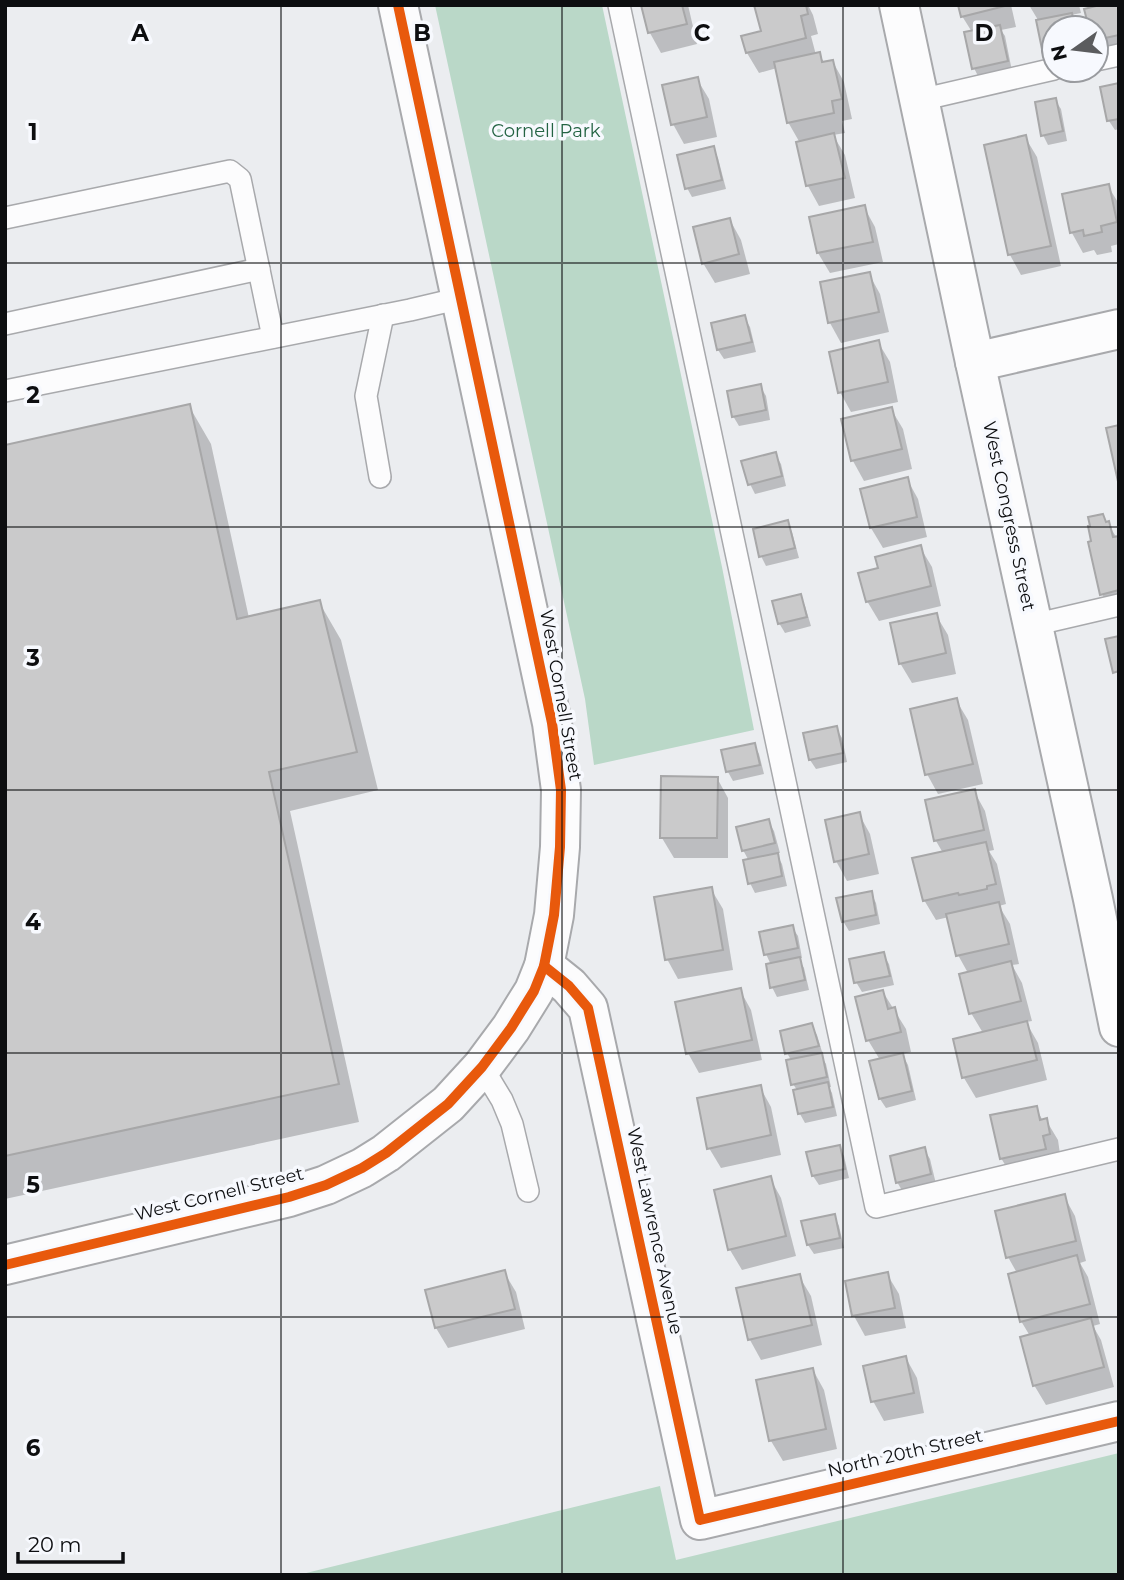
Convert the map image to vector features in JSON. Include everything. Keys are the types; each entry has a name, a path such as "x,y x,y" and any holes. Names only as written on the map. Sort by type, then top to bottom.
{"street":[{"name":"West Cornell Street","path":"5,1265 289,1197 326,1185 362,1168 386,1153 448,1104 482,1068 534,991 544,967 554,915 560,847 561,790 552,723 398,5"},
{"name":"West Congress Street","path":"900,5 1033,625 1106,896 1119,1027"},
{"path":"975,362 1119,329"},
{"name":"West Lawrence Avenue","path":"544,967 569,986 588,1008 700,1520"},
{"name":"North 20th Street","path":"700,1520 1119,1421"}],"lane":[{"path":"619,5 876,1207 1119,1149"},
{"path":"920,100 1040,72"},
{"path":"5,218 230,171 240,179 273,337"},
{"path":"5,324 259,268"},
{"path":"5,391 461,298"},
{"path":"380,477 366,396 383,315"},
{"path":"1033,625 1119,605"},
{"path":"482,1068 502,1100 512,1124 528,1191"}],"green space":[{"name":"Cornell Park","path":"435,5 602,5 722,567 754,730 594,765 585,699"},
{"path":"1119,1453 1119,1575 298,1575 660,1486 676,1560"}],"building":[{"path":"641,5 682,5 687,24 648,33"},
{"path":"754,5 806,5 808,14 801,16 806,38 746,53 741,36 761,31"},
{"path":"958,5 1005,5 1005,6 961,17"},
{"path":"1100,5 1118,5 1119,35 1110,37 1110,14 1085,14 1084,9"},
{"path":"1040,19 1040,39 1036,20"},
{"path":"1000,25 1008,61 972,69 964,32"},
{"path":"820,52 822,62 833,60 842,99 832,101 834,113 787,123 774,62"},
{"path":"698,77 707,117 671,125 662,85"},
{"path":"1119,83 1119,119 1107,121 1100,87"},
{"path":"1056,98 1063,131 1041,136 1035,102"},
{"path":"834,133 845,178 806,186 796,142"},
{"path":"1026,135 1051,246 1008,255 984,145"},
{"path":"714,146 722,180 685,189 677,155"},
{"path":"1109,184 1117,222 1101,226 1102,232 1084,236 1083,230 1070,233 1062,194"},
{"path":"865,205 873,242 817,253 809,217"},
{"path":"730,218 739,254 702,264 693,227"},
{"path":"870,272 879,312 828,323 820,282"},
{"path":"745,315 752,342 717,350 711,323"},
{"path":"879,340 888,382 838,393 829,352"},
{"path":"761,384 766,410 732,417 727,391"},
{"path":"190,404 237,619 320,600 357,752 269,772 339,1084 5,1156 5,445"},
{"path":"892,407 902,449 851,461 841,419"},
{"path":"1119,425 1119,486 1106,428"},
{"path":"776,452 782,476 748,485 741,461"},
{"path":"908,477 917,517 870,528 860,489"},
{"path":"1103,514 1106,522 1109,521 1113,537 1119,536 1119,590 1100,595 1088,542 1091,541 1088,517"},
{"path":"788,520 795,548 759,557 753,529"},
{"path":"921,545 931,586 866,602 858,573 878,568 875,557"},
{"path":"801,594 807,617 778,624 772,601"},
{"path":"937,613 946,653 899,664 890,623"},
{"path":"1119,636 1119,671 1113,673 1105,639"},
{"path":"957,698 973,764 925,775 910,709"},
{"path":"837,726 843,753 809,760 803,733"},
{"path":"755,743 760,765 726,772 721,750"},
{"path":"661,776 718,777 717,838 660,838"},
{"path":"975,789 984,830 934,841 925,800"},
{"path":"860,812 869,854 834,862 825,820"},
{"path":"769,819 775,843 742,851 736,827"},
{"path":"986,842 996,884 987,886 987,889 923,901 912,858"},
{"path":"778,853 782,876 748,884 743,860"},
{"path":"712,887 723,950 665,960 654,897"},
{"path":"872,891 876,915 842,922 836,898"},
{"path":"999,902 1009,944 956,956 946,914"},
{"path":"793,925 798,948 764,955 759,932"},
{"path":"884,952 890,976 854,983 849,959"},
{"path":"800,957 805,980 770,988 766,964"},
{"path":"1011,961 1021,1001 969,1014 959,974"},
{"path":"741,988 752,1040 686,1054 675,1002"},
{"path":"883,990 888,1009 895,1007 901,1032 866,1041 855,997"},
{"path":"1027,1021 1037,1060 962,1078 953,1039"},
{"path":"812,1023 819,1046 785,1054 780,1031"},
{"path":"822,1053 827,1077 791,1085 786,1060"},
{"path":"903,1053 912,1091 879,1099 869,1061"},
{"path":"828,1082 833,1107 798,1114 793,1090"},
{"path":"761,1085 771,1135 707,1149 697,1098"},
{"path":"1037,1106 1040,1120 1047,1118 1050,1134 1043,1136 1046,1149 1000,1159 990,1115"},
{"path":"840,1145 845,1169 812,1176 806,1152"},
{"path":"925,1147 931,1174 896,1183 890,1156"},
{"path":"771,1176 786,1236 728,1250 714,1190"},
{"path":"1065,1194 1076,1241 1006,1258 995,1211"},
{"path":"835,1214 840,1238 807,1245 801,1221"},
{"path":"1077,1255 1090,1304 1020,1322 1008,1274"},
{"path":"505,1270 515,1309 435,1328 425,1290"},
{"path":"888,1272 895,1308 852,1316 845,1281"},
{"path":"800,1274 812,1325 748,1340 736,1288"},
{"path":"1091,1318 1104,1367 1033,1386 1020,1337"},
{"path":"906,1356 914,1393 871,1402 863,1366"},
{"path":"813,1368 826,1429 769,1441 756,1380"}],"cycle path":[{"path":"5,1265 289,1197 326,1185 362,1168 386,1153 448,1104 482,1067 534,991 544,966 554,915 560,847 561,790 552,723 398,5"},
{"path":"544,966 569,986 588,1008 700,1520 1119,1421"}]}
